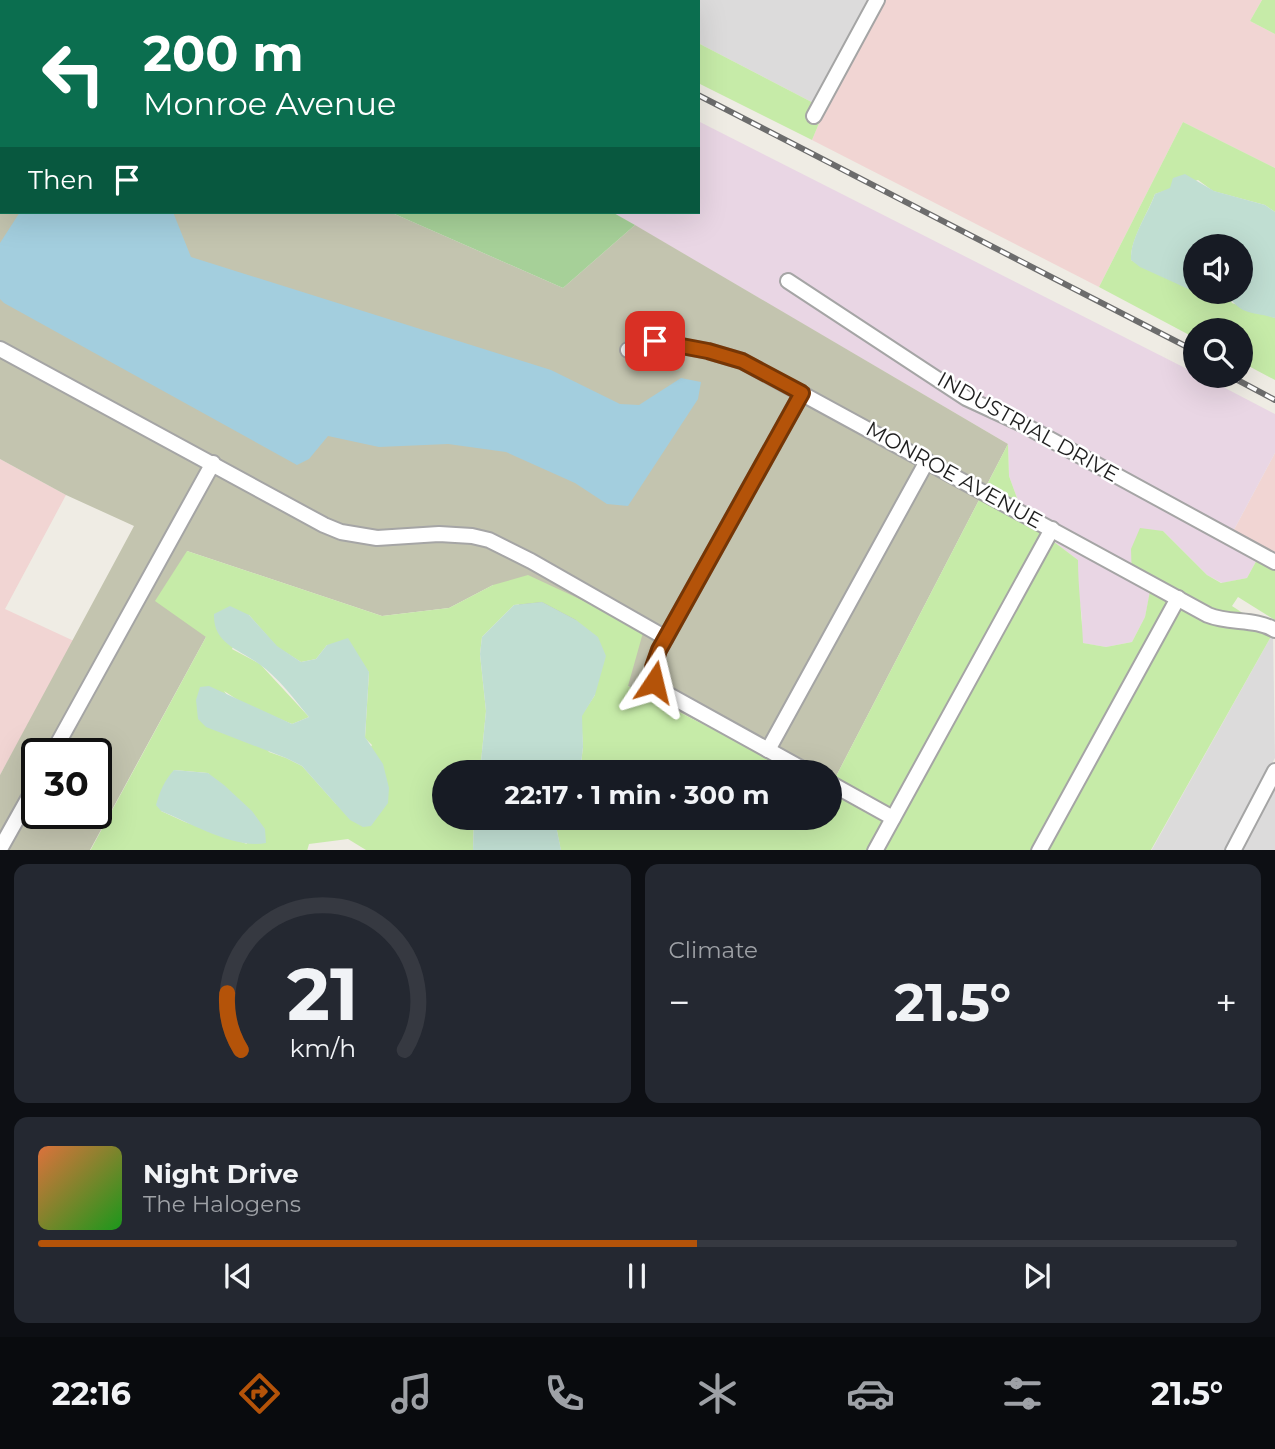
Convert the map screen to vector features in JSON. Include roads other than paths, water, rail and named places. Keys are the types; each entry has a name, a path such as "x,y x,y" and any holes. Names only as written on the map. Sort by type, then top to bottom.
{"street":[{"path":"814,116 877,0"},
{"name":"INDUSTRIAL DRIVE","path":"788,281 966,398 1028,428 1275,562"},
{"name":"MONROE AVENUE","path":"628,350 655,341 708,351 742,361 1219,619 1255,623 1275,631"},
{"path":"0,349 324,525 377,538 458,534 489,540 666,638"},
{"path":"786,760 659,689 652,675 666,638 802,393"},
{"path":"768,750 927,461"},
{"path":"61,738 213,463"},
{"path":"874,850 1052,529"},
{"path":"1039,850 1178,598"},
{"path":"1233,850 1275,771"},
{"path":"842,790 893,818"},
{"path":"0,849 21,812"}],"water":[{"path":"19,214 174,214 191,257 551,370 620,404 639,405 681,378 701,382 698,399 628,506 607,504 575,483 506,452 448,444 379,447 328,436 309,459 297,465 4,303 0,299 0,243"}],"railway":[{"path":"700,96 1183,345"},
{"path":"1252,388 1275,400"}]}
